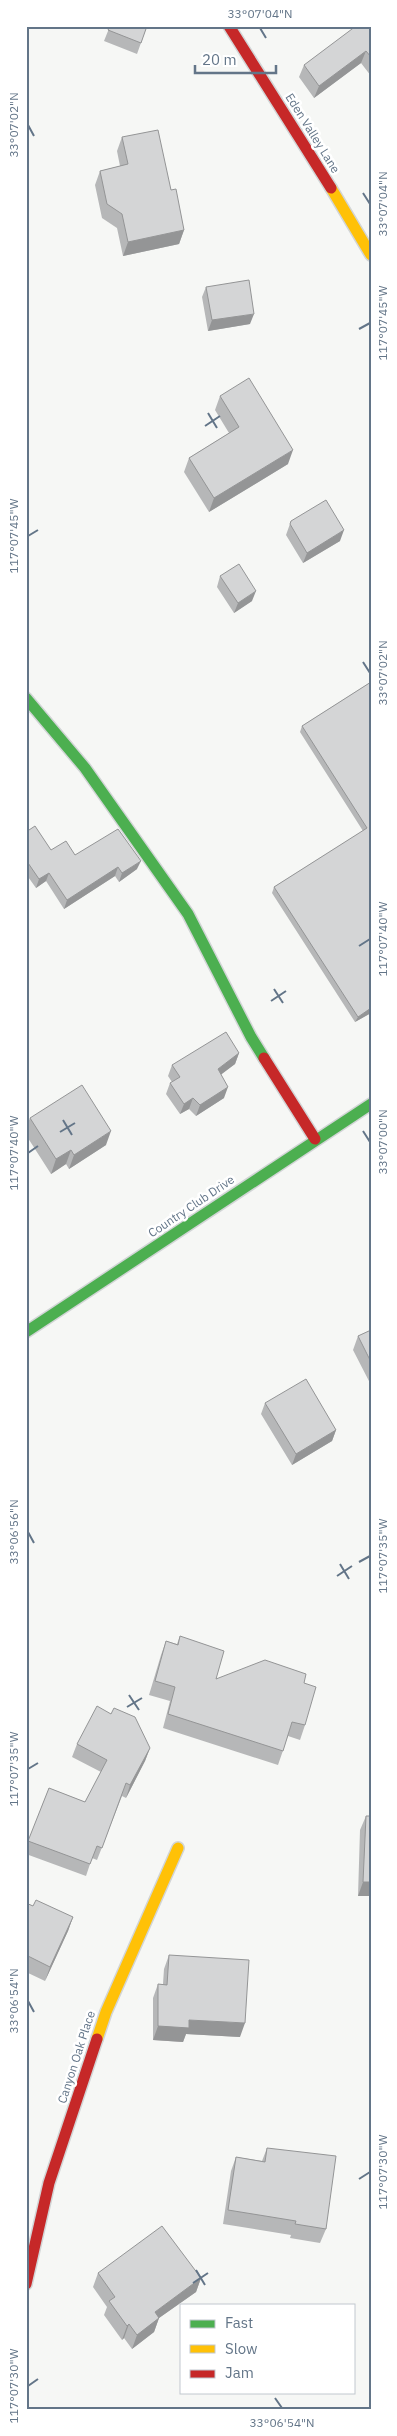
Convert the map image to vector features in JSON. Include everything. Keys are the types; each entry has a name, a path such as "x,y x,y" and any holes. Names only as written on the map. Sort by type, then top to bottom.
{"street":[{"name":"Eden Valley Lane","path":"229,26 307,149 371,256"},
{"path":"26,698 85,768 188,914 251,1037 315,1140"},
{"name":"Country Club Drive","path":"26,1332 371,1104"},
{"name":"Canyon Oak Place","path":"26,2284 49,2183 106,2012 178,1848"}],"building":[{"path":"110,26 147,26 141,43 108,30"},
{"path":"356,26 371,26 371,57 366,51 319,86 304,65"},
{"path":"158,130 171,190 176,189 184,230 128,242 122,214 107,204 100,171 128,164 122,137"},
{"path":"249,280 254,314 212,320 206,287"},
{"path":"249,378 293,450 214,498 189,458 239,427 220,396"},
{"path":"326,500 344,530 307,553 290,524 291,521"},
{"path":"239,564 256,591 238,603 220,576"},
{"path":"371,682 371,1008 358,1017 274,887 367,828 302,726"},
{"path":"35,826 51,850 66,841 75,855 118,829 141,861 122,873 118,867 67,900 49,873 39,879 26,860 26,832"},
{"path":"226,1032 239,1053 218,1069 228,1087 200,1105 193,1098 184,1104 170,1083 180,1077 172,1065"},
{"path":"82,1085 111,1131 74,1155 71,1150 56,1159 30,1118"},
{"path":"371,1330 371,1362 358,1336"},
{"path":"306,1379 336,1430 296,1454 265,1403"},
{"path":"180,1636 224,1651 216,1679 265,1660 306,1674 304,1683 316,1687 305,1725 292,1722 283,1751 168,1714 175,1687 155,1681 166,1641 178,1645"},
{"path":"97,1706 111,1714 114,1708 135,1717 150,1748 130,1785 126,1783 102,1848 97,1846 90,1864 28,1841 49,1788 85,1802 107,1760 77,1744"},
{"path":"366,1816 371,1816 371,1882 363,1882"},
{"path":"36,1900 73,1917 50,1967 26,1955 26,1903 33,1906"},
{"path":"169,1955 249,1960 245,2023 189,2020 189,2028 158,2026 158,1984 167,1985"},
{"path":"267,2148 336,2156 326,2229 295,2224 296,2221 228,2210 236,2157 265,2162"},
{"path":"162,2226 201,2278 155,2312 159,2318 137,2335 129,2324 127,2326 109,2301 115,2297 98,2273"}],"traffic: fast":[{"path":"26,698 85,768 188,914 251,1037 264,1058"},
{"path":"26,1332 371,1104"}],"traffic: slow":[{"path":"331,188 371,255"},
{"path":"97,2039 106,2012 178,1848"}],"traffic: jam":[{"path":"229,26 331,188"},
{"path":"264,1058 315,1139"},
{"path":"26,2284 49,2183 97,2039"}]}
